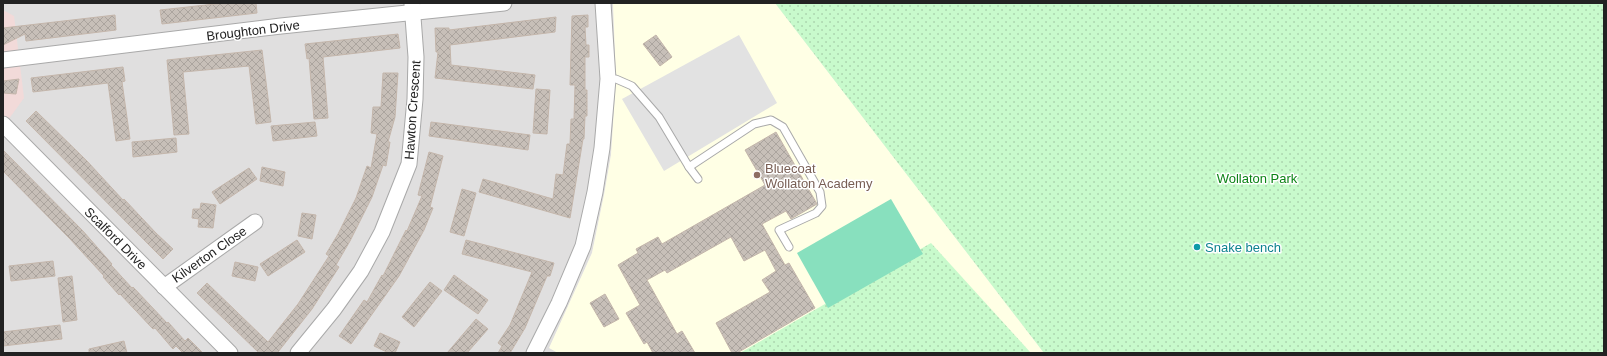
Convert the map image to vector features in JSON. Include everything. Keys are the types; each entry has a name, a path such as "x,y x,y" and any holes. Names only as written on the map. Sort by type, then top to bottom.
{"street":[{"name":"Broughton Drive","path":"3,60 281,26 412,8 504,3"},
{"path":"534,353 559,303 583,246 595,192 602,148 608,79 603,3"},
{"name":"Hawton Crescent","path":"298,353 330,314 361,271 382,232 409,164 415,100 416,57 412,8"},
{"name":"Scalford Drive","path":"3,124 230,353"},
{"name":"Kilverton Close","path":"164,286 255,222"}],"lane":[{"path":"608,79 616,79 632,86 660,117 689,167 698,178"},
{"path":"689,167 754,124 771,120 783,127 820,192 822,206 816,213 779,230 789,247"}],"shaded area":[{"path":"3,3 613,3 616,79 611,155 592,253 550,347 558,353 3,353"},
{"name":"Bluecoat Wollaton Academy","path":"613,3 775,3 1044,353 558,353 549,348 592,253 604,195 611,155 616,79"},
{"path":"3,10 14,16 24,98 3,127"},
{"path":"739,35 777,103 664,171 622,99"}],"green space":[{"name":"Wollaton Park","path":"775,3 1604,3 1604,353 1044,353"},
{"path":"891,199 923,254 828,308 797,253"},
{"path":"931,243 1031,353 740,353"}],"building":[{"path":"224,3 256,3 257,13 162,24 160,10"},
{"path":"115,15 116,30 26,41 25,34 3,45 3,28"},
{"path":"588,15 588,27 585,27 586,45 589,45 589,57 585,57 587,116 585,116 584,139 570,218 479,192 483,179 553,199 556,174 563,175 567,144 570,144 571,119 574,119 575,85 570,85 572,16"},
{"path":"556,17 555,32 450,45 451,65 535,75 533,89 435,78 438,52 436,52 435,28 449,28 449,30"},
{"path":"398,34 400,48 323,57 328,118 314,119 309,58 307,59 305,44"},
{"path":"656,35 672,57 660,66 643,44"},
{"path":"262,50 271,122 256,124 249,66 183,72 189,134 174,135 167,60"},
{"path":"123,67 125,81 122,82 130,139 116,141 108,83 33,92 31,78"},
{"path":"383,73 398,73 395,117 388,142 390,142 386,166 383,165 372,197 336,265 339,267 312,309 278,352 279,353 259,353 197,293 207,283 268,342 298,304 329,256 326,254 356,198 367,166 371,168 377,134 371,133 373,107 381,107"},
{"path":"19,79 16,94 3,93 3,81"},
{"path":"536,89 550,90 547,134 533,133"},
{"path":"36,111 173,249 163,259 26,121"},
{"path":"315,122 317,136 273,141 271,126"},
{"path":"431,122 530,135 528,150 429,136"},
{"path":"776,132 817,204 791,219 786,211 762,224 785,265 789,263 815,308 737,353 732,353 716,323 770,292 762,280 776,271 765,250 744,261 731,237 667,273 665,270 647,280 677,334 682,331 695,353 653,353 647,342 644,344 626,313 640,305 618,265 638,253 636,249 658,237 662,244 765,185 745,150"},
{"path":"176,138 177,152 133,157 132,142"},
{"path":"3,150 83,231 132,288 133,287 185,341 188,338 203,353 183,353 176,346 173,349 155,328 153,329 120,294 119,295 103,277 104,276 70,239 3,171"},
{"path":"429,152 443,156 430,207 433,208 424,230 399,276 351,344 339,336 364,300 367,302 382,275 383,276 406,230 407,231 422,196 418,195"},
{"path":"262,167 285,172 283,186 260,181"},
{"path":"249,168 257,179 220,204 212,192"},
{"path":"462,189 476,193 464,236 450,232"},
{"path":"201,203 216,205 213,228 198,227 199,219 192,218 193,209 200,209"},
{"path":"302,213 316,215 312,239 298,236"},
{"path":"297,240 305,252 268,276 260,264"},
{"path":"466,240 554,263 550,276 547,276 525,328 510,353 498,353 502,346 498,343 510,325 532,272 462,254"},
{"path":"53,261 55,276 11,281 9,266"},
{"path":"235,262 258,267 255,281 232,276"},
{"path":"454,275 488,300 478,314 444,290"},
{"path":"72,276 77,320 63,322 58,278"},
{"path":"430,282 442,291 414,327 402,317"},
{"path":"605,294 619,319 604,327 590,303"},
{"path":"476,319 488,329 467,353 447,353"},
{"path":"60,325 62,339 3,346 3,332"},
{"path":"380,333 400,342 395,353 389,353 374,346"},
{"path":"124,341 127,353 89,353 89,349"}],"place":[{"name":"Bluecoat Wollaton Academy","path":"757,175"},
{"name":"Snake bench","path":"1197,247"}]}
